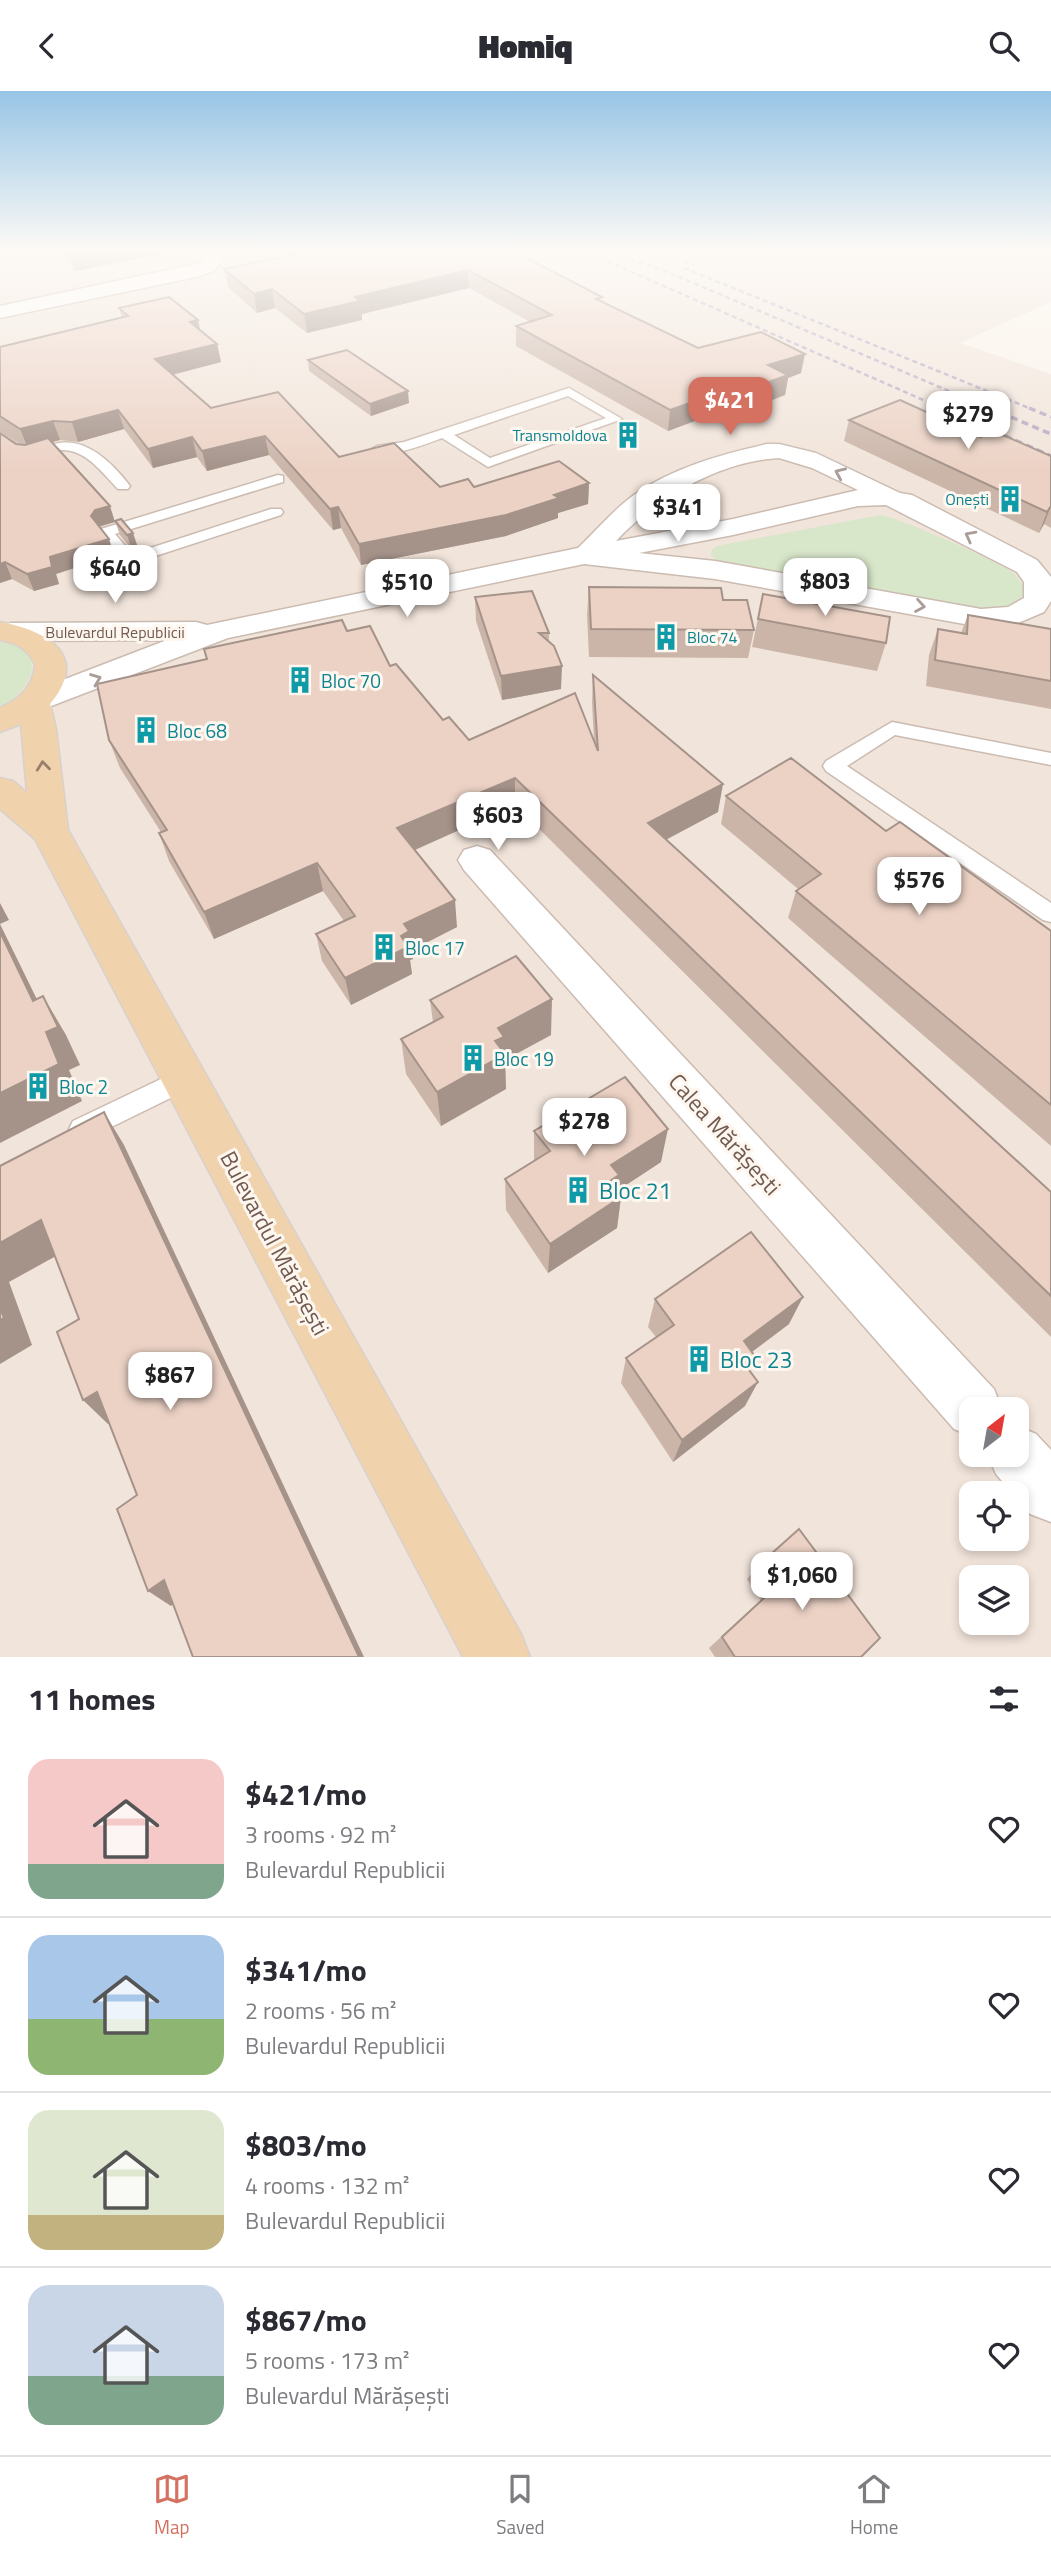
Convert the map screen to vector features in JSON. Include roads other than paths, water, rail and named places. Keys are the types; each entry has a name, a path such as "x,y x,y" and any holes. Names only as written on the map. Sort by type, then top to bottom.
{"main road":[{"path":"0,722 33,703 46,686 51,660 44,647 30,638 6,632"},
{"name":"Bulevardul Mărășești","path":"33,703 39,729 50,830 498,1657"},
{"name":"Bulevardul Mărășești","path":"0,790 50,830"}],"street":[{"name":"Bulevardul Republicii","path":"765,451 787,453 812,461 903,501 1034,571 1040,588 1037,601 1029,608 1012,616 981,618 715,570 586,556 626,515 656,492 765,451"},
{"name":"Bulevardul Republicii","path":"33,703 219,631 733,527 858,498 886,497 903,501"},
{"path":"715,570 703,562 702,550 733,527"},
{"name":"Bulevardul Republicii","path":"6,632 219,631"},
{"name":"Calea Mărășești","path":"477,860 963,1397"},
{"path":"1028,1467 1051,1493"}],"lane":[{"path":"377,450 402,448 569,392 616,419 488,463 444,434"},
{"path":"0,436 8,440 21,454 26,455 60,446 79,449 96,459 124,485"},
{"path":"276,512 215,515 165,531 141,539 215,515 278,479"},
{"path":"1051,759 892,728 833,766 1051,914"},
{"path":"59,1142 186,1078"}],"railway":[{"path":"750,324 946,410"},
{"path":"791,324 994,410"},
{"path":"822,324 1034,410"},
{"path":"942,408 1051,456"},
{"path":"990,408 1051,434"},
{"path":"1029,408 1051,417"}],"place":[{"name":"Transmoldova","path":"628,435"},
{"name":"Onești","path":"1010,499"},
{"name":"Bloc 74","path":"666,637"},
{"name":"Bloc 70","path":"300,680"},
{"name":"Bloc 68","path":"146,730"},
{"name":"Bloc 17","path":"384,947"},
{"name":"Bloc 19","path":"473,1058"},
{"name":"Bloc 2","path":"38,1086"},
{"name":"Bloc 21","path":"578,1190"},
{"name":"Bloc 23","path":"699,1359"}]}
